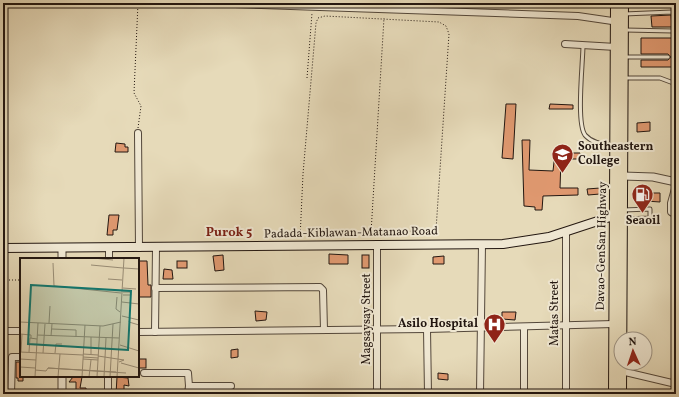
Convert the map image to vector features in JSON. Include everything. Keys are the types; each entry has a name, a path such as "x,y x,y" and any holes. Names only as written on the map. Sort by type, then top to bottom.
{"highway":[{"name":"Davao-GenSan Highway","path":"614,394 614,324 623,176 622,22 616,3"},
{"name":"Davao-GenSan Highway","path":"621,331 620,215 616,146 616,47 622,22 624,3"},
{"name":"Davao-GenSan Highway","path":"621,371 621,394"}],"main road":[{"name":"Padada-Kiblawan-Matanao Road","path":"3,248 518,244 566,233 620,215"}],"street":[{"path":"207,3 313,6 330,5 578,16 622,22"},
{"path":"565,44 616,47"},
{"path":"138,133 139,248"},
{"path":"623,176 646,176 676,184 670,207 671,212 676,215"},
{"name":"Matas Street","path":"566,233 566,394"},
{"path":"480,394 482,244"},
{"name":"Magsaysay Street","path":"377,394 378,245"},
{"path":"62,248 62,258"},
{"path":"109,248 109,258"},
{"path":"155,332 156,248"},
{"path":"155,288 320,287 323,290 324,330"},
{"path":"139,332 427,329 614,324"},
{"path":"524,327 524,394"},
{"path":"427,329 428,394"},
{"path":"3,331 20,331"},
{"path":"11,394 12,357 20,357"},
{"path":"621,371 676,384"},
{"path":"144,373 188,373 188,394"},
{"path":"62,377 62,394"},
{"path":"108,377 108,394"},
{"path":"189,386 230,386"}],"lane":[{"path":"672,12 675,15 676,30 653,32 642,30 622,22 672,12"},
{"path":"583,45 580,114 582,130 589,139 596,143 616,146"},
{"path":"623,57 668,57"},
{"path":"623,78 660,78 676,84"},
{"path":"636,209 636,219"},
{"path":"636,209 650,209 650,218 636,219 620,215 636,209"}],"path":[{"path":"138,3 134,93 141,106 138,122 138,133"},
{"path":"307,78 313,6"},
{"path":"300,233 371,233 436,230 449,34 446,26 439,22 384,18 325,16 317,20 303,174 300,233 300,246"},
{"path":"371,233 384,18"},
{"path":"3,280 20,280"}],"building":[{"path":"671,15 672,27 652,27 651,16"},
{"path":"641,38 676,38 676,67 641,67 641,60 668,60 671,57 668,54 641,54"},
{"path":"506,104 516,104 513,159 502,158"},
{"path":"550,104 573,105 573,109 549,109"},
{"path":"650,122 650,131 637,132 637,123"},
{"path":"522,140 530,140 529,170 553,171 555,153 580,153 580,159 561,159 560,188 578,188 578,195 543,196 542,210 535,210 535,207 524,206"},
{"path":"116,143 125,144 125,147 128,147 128,152 115,152"},
{"path":"600,188 600,194 588,195 587,189"},
{"path":"646,193 660,193 660,202 646,201"},
{"path":"109,215 119,215 117,230 113,230 113,235 107,235"},
{"path":"329,254 348,255 348,264 329,264"},
{"path":"223,255 224,270 215,271 213,256"},
{"path":"362,255 369,255 369,268 362,268"},
{"path":"444,256 444,264 433,264 433,257"},
{"path":"139,261 147,261 148,285 151,285 151,297 139,297"},
{"path":"177,261 187,261 187,268 177,268"},
{"path":"164,269 172,270 173,279 163,279"},
{"path":"255,311 267,312 266,320 256,321"},
{"path":"502,312 516,312 515,320 502,319"},
{"path":"238,349 238,357 231,358 231,350"},
{"path":"139,359 146,359 146,368 139,368"},
{"path":"16,362 20,362 20,377 23,377 23,381 18,381 18,378 16,378"},
{"path":"438,373 448,374 448,380 438,379"},
{"path":"73,377 82,377 80,388 86,388 86,393 76,394 76,382 69,382"},
{"path":"117,377 128,378 129,386 124,385 124,394 116,394"},
{"path":"197,390 214,390 214,394 198,394"}],"place":[{"name":"Southeastern College","path":"563,174"},
{"name":"Seaoil","path":"643,214"},
{"name":"Asilo Hospital","path":"494,344"}],"district":[{"name":"Purok 5","path":"229,233"}]}
